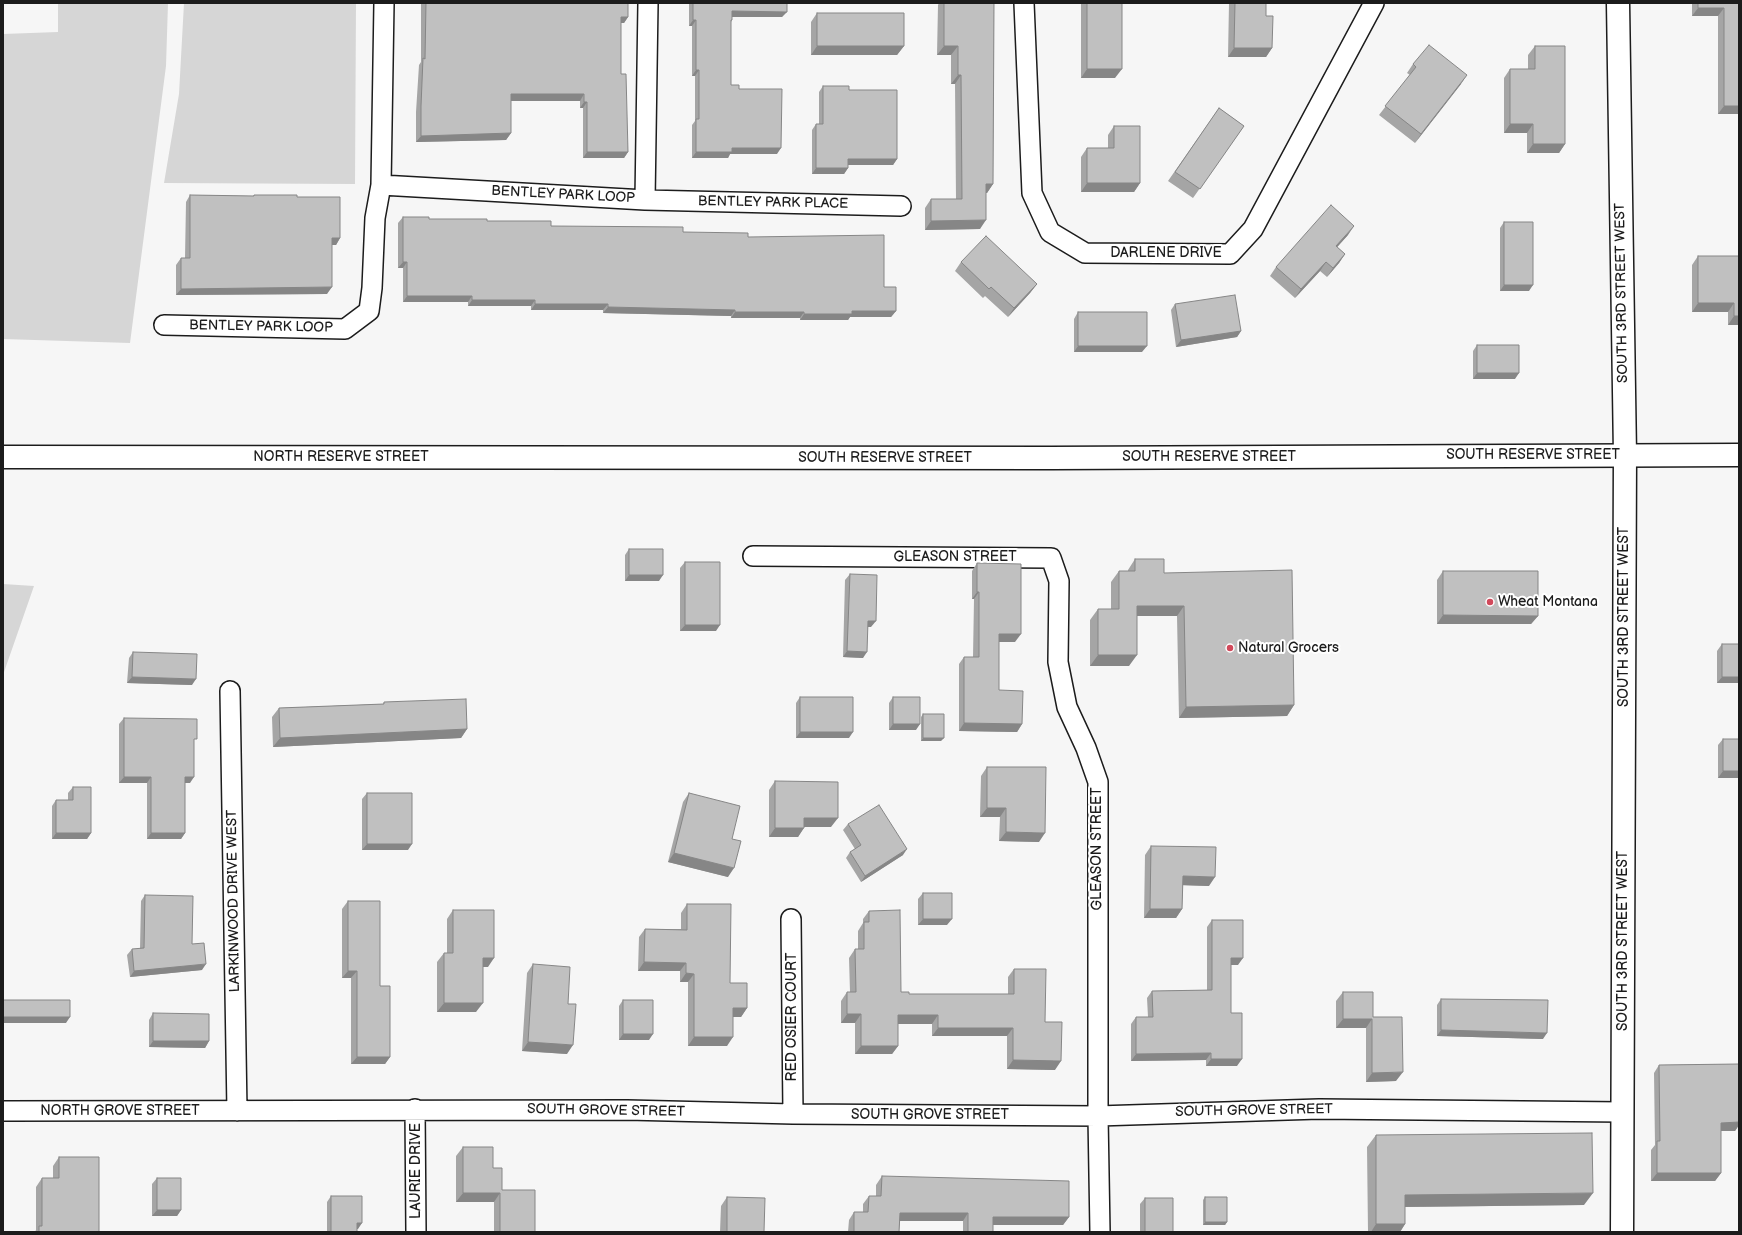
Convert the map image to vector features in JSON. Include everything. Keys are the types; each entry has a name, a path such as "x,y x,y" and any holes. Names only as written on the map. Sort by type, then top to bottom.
{"main road":[{"name":"SOUTH 3RD STREET WEST","path":"1618,3 1625,455 1622,1232"},
{"name":"SOUTH RESERVE STREET","path":"679,458 1739,455"},
{"name":"NORTH RESERVE STREET","path":"3,457 679,458"}],"street":[{"name":"BENTLEY PARK LOOP","path":"164,325 345,329 369,311 372,288 374,218 381,185 384,3"},
{"name":"BENTLEY PARK LOOP","path":"381,185 645,200 648,3"},
{"name":"DARLENE DRIVE","path":"1024,3 1032,193 1050,232 1085,253 1222,254 1230,254 1253,229 1374,3"},
{"name":"BENTLEY PARK PLACE","path":"645,200 901,206"},
{"name":"GLEASON STREET","path":"752,556 1052,558 1059,581 1058,662 1067,706 1086,748 1098,782 1098,1116 1100,1232"},
{"name":"LARKINWOOD DRIVE WEST","path":"230,691 237,1111"},
{"name":"RED OSIER COURT","path":"791,919 793,1114"},
{"name":"SOUTH GROVE STREET","path":"237,1111 415,1109 627,1110 793,1114 1098,1116 1319,1109 1622,1112"},
{"name":"LAURIE DRIVE","path":"415,1109 416,1232"},
{"name":"NORTH GROVE STREET","path":"3,1111 237,1111"}],"shaded area":[{"path":"58,3 168,3 166,66 130,343 3,339 3,34 58,32"},
{"path":"184,3 356,3 355,184 164,183 179,94"},
{"path":"3,584 34,586 3,675"}],"building":[{"path":"426,3 628,3 628,17 621,17 621,74 626,74 628,152 587,152 587,102 584,102 584,94 511,94 511,133 421,136"},
{"path":"693,3 787,3 787,12 732,11 731,20 731,85 739,85 739,89 782,89 781,148 732,148 732,152 696,152 696,119 699,119 699,70 696,70 696,20 693,20"},
{"path":"944,3 994,3 993,184 986,184 986,220 931,221 931,199 962,199 961,75 958,75 958,46 944,46"},
{"path":"1087,3 1122,3 1122,69 1087,69"},
{"path":"1235,3 1266,3 1266,16 1273,16 1272,48 1234,48"},
{"path":"1698,3 1739,3 1739,106 1724,106 1724,8 1698,8"},
{"path":"817,13 904,13 904,46 817,46"},
{"path":"1429,45 1467,75 1421,134 1385,106 1416,67 1413,64"},
{"path":"1535,46 1565,46 1565,144 1533,144 1533,124 1510,124 1510,69 1535,69"},
{"path":"823,86 849,86 849,90 897,90 897,159 848,159 848,168 816,168 816,124 823,124"},
{"path":"1219,108 1244,126 1200,189 1175,172"},
{"path":"1114,126 1140,126 1140,183 1087,183 1087,148 1114,148"},
{"path":"190,195 297,195 297,197 340,197 340,238 332,238 332,287 181,289 181,258 190,258"},
{"path":"1331,205 1354,226 1336,246 1345,254 1333,268 1326,262 1301,289 1276,267"},
{"path":"403,217 429,217 429,219 487,219 487,221 551,221 551,226 683,227 683,232 748,233 748,237 884,235 884,287 896,287 896,311 852,311 852,314 735,312 735,310 608,307 608,304 535,304 535,300 472,300 472,296 407,296 407,262 403,262"},
{"path":"1504,222 1533,222 1533,285 1504,285"},
{"path":"986,236 1037,284 1014,308 991,287 989,289 961,262"},
{"path":"1698,256 1739,256 1739,316 1734,316 1734,303 1698,303"},
{"path":"1235,295 1241,331 1181,340 1175,304"},
{"path":"1078,312 1147,312 1147,346 1078,346"},
{"path":"1477,345 1519,345 1519,373 1477,373"},
{"path":"629,549 663,549 663,575 629,575"},
{"path":"1135,559 1164,559 1164,573 1292,570 1294,705 1186,707 1184,606 1137,606 1137,655 1098,655 1098,609 1119,609 1119,571 1135,571"},
{"path":"685,562 720,562 720,625 685,625"},
{"path":"977,563 1021,564 1021,634 999,634 999,690 1023,691 1022,724 964,723 964,657 979,657 979,592 977,592"},
{"path":"1443,571 1538,571 1538,616 1443,615"},
{"path":"850,574 877,575 876,621 868,621 867,652 847,651"},
{"path":"1722,644 1739,644 1739,677 1722,677"},
{"path":"133,652 197,654 196,679 132,677"},
{"path":"800,697 853,697 853,732 800,732"},
{"path":"893,697 920,697 920,724 893,724"},
{"path":"466,699 467,729 280,738 279,708"},
{"path":"923,714 944,714 944,738 923,738"},
{"path":"124,718 197,719 197,739 194,739 194,777 185,777 185,833 151,833 151,777 124,777"},
{"path":"1723,739 1739,739 1739,771 1723,771"},
{"path":"987,767 1046,767 1045,833 1006,832 1006,808 987,808"},
{"path":"775,781 838,782 838,818 804,818 804,828 775,828"},
{"path":"73,787 91,787 91,833 56,833 56,800 73,800"},
{"path":"367,793 412,793 412,844 367,844"},
{"path":"689,793 740,806 732,839 741,841 734,868 674,853"},
{"path":"879,805 907,849 865,876 850,852 861,845 848,824"},
{"path":"1151,846 1216,847 1215,877 1183,876 1182,909 1150,909"},
{"path":"923,893 952,893 952,919 923,919"},
{"path":"145,895 193,896 192,944 204,943 206,964 134,971 132,949 144,948"},
{"path":"348,901 380,901 380,986 390,986 390,1057 357,1057 357,971 348,971"},
{"path":"687,904 731,904 730,983 747,983 747,1008 733,1008 733,1037 694,1037 694,974 686,973 686,963 644,962 645,929 687,930"},
{"path":"453,910 494,910 494,958 483,958 483,1003 444,1003 444,953 453,953"},
{"path":"900,910 901,992 909,992 909,994 1014,994 1014,969 1046,969 1045,1022 1062,1022 1061,1061 1013,1060 1013,1028 938,1028 938,1015 898,1015 898,1046 861,1046 861,1014 847,1014 847,992 856,992 855,949 864,949 864,922 869,922 869,911"},
{"path":"1212,920 1243,920 1243,958 1231,958 1231,1013 1242,1013 1242,1059 1211,1059 1211,1053 1136,1054 1136,1017 1153,1017 1152,991 1212,990"},
{"path":"533,964 570,967 568,1004 576,1004 573,1045 528,1042"},
{"path":"1343,992 1373,992 1373,1017 1402,1017 1403,1072 1372,1073 1372,1019 1343,1019"},
{"path":"1441,999 1548,1000 1547,1033 1441,1030"},
{"path":"3,1000 70,1000 70,1017 3,1017"},
{"path":"623,1000 653,1000 653,1034 623,1034"},
{"path":"153,1013 209,1014 209,1041 153,1041"},
{"path":"1739,1064 1739,1122 1721,1123 1721,1173 1657,1173 1657,1141 1660,1141 1659,1065"},
{"path":"1592,1133 1593,1193 1405,1195 1405,1224 1376,1224 1376,1135"},
{"path":"463,1147 493,1147 493,1168 502,1168 502,1190 535,1190 535,1232 500,1232 500,1193 463,1193"},
{"path":"59,1157 99,1157 99,1232 39,1232 39,1226 42,1226 42,1178 59,1178"},
{"path":"882,1176 1069,1181 1069,1217 993,1217 993,1232 968,1232 968,1213 900,1213 899,1232 854,1232 854,1212 868,1212 869,1196 881,1196"},
{"path":"157,1178 181,1178 181,1210 157,1210"},
{"path":"331,1196 362,1196 362,1223 357,1223 357,1232 331,1232"},
{"path":"727,1197 765,1198 764,1232 727,1232"},
{"path":"1205,1197 1227,1197 1227,1222 1205,1222"},
{"path":"1145,1198 1173,1198 1173,1232 1145,1232"}],"place":[{"name":"Wheat Montana","path":"1490,602"},
{"name":"Natural Grocers","path":"1230,648"}]}
